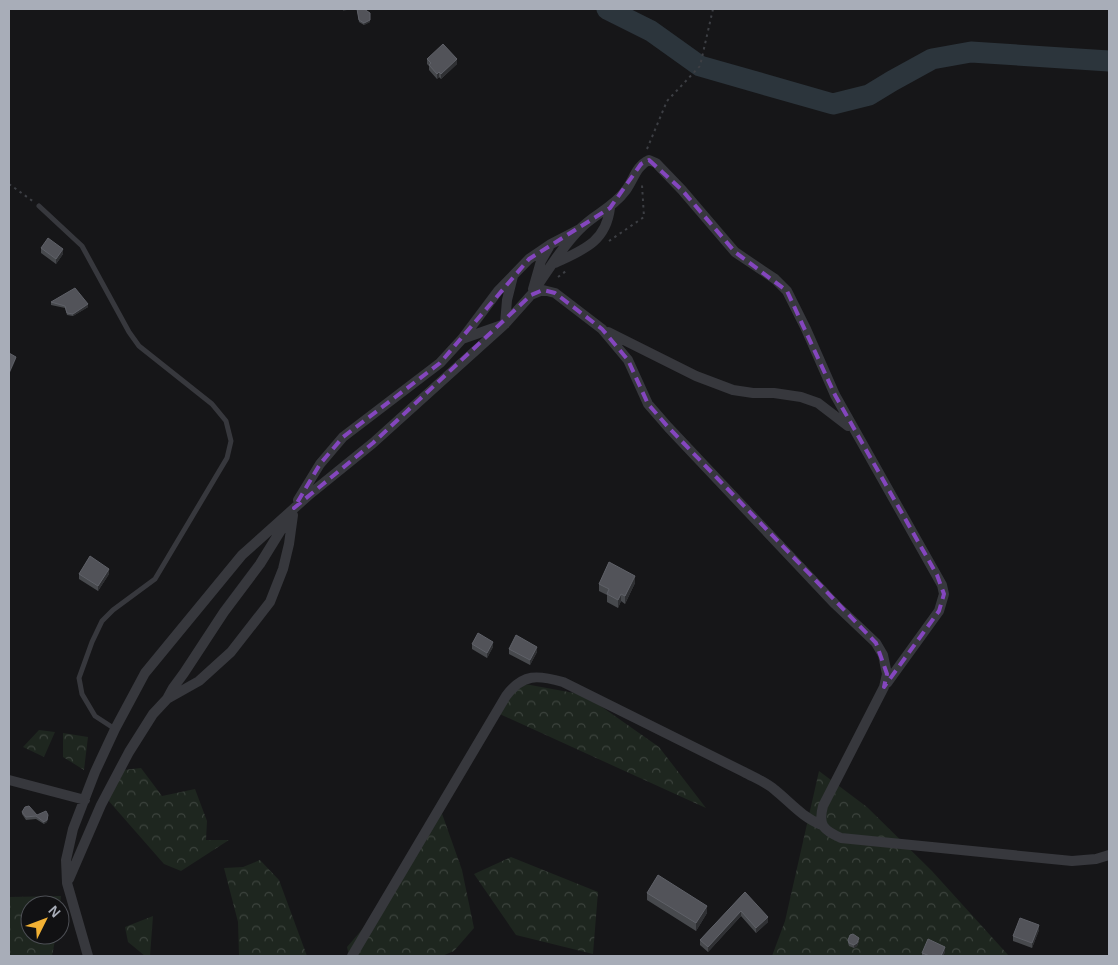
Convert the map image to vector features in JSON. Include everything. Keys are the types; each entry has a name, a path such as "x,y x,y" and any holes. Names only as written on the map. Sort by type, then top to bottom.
{"street":[{"path":"67,883 101,805 129,752 224,612 260,564 320,464 343,437 440,362 462,339 479,314 529,259 551,244 580,229 610,208 626,190 641,164 649,160 656,163 682,190 735,252 775,279 787,291 835,395 938,575 944,594 939,611 884,688 823,806 822,824 828,832 841,838 1072,861 1096,859 1109,855"},
{"path":"552,265 586,248 600,236 608,222 610,208"},
{"path":"88,956 67,883 66,860 73,829 95,772 115,729 145,673 242,555 294,508 373,443 505,324 531,295 580,229"},
{"path":"531,295 538,268 551,244"},
{"path":"505,324 507,300 513,275"},
{"path":"531,295 543,290 555,293 602,330 628,360 648,404 668,427 834,604 876,643 884,655 887,674 884,688"},
{"path":"462,339 505,324"},
{"path":"602,330 657,355 696,376 733,390 753,393 774,393 818,403 854,430"},
{"path":"167,698 199,681 231,652 270,602 283,569 294,508"},
{"path":"352,956 506,696 512,688 523,680 534,676 563,682 744,772 767,784 814,822 822,824"},
{"path":"9,780 85,800"}],"lane":[{"path":"40,206 82,246 129,332 139,346 212,404 226,421 231,441 227,458 155,579 113,610 102,621 92,642 79,678 82,694 95,716 115,729"}],"path":[{"path":"9,184 40,206"}],"highlighted area":[{"path":"649,160 682,190 735,252 787,291 835,395 937,575 944,594 939,611 884,687 887,674 876,643 668,427 648,404 628,360 602,329 555,293 543,290 531,295 373,443 294,508 320,464 343,437 440,363 529,259 610,208 641,164"}],"green space":[{"path":"525,684 585,695 659,747 706,808 493,711"},
{"path":"39,730 55,732 44,757 23,747"},
{"path":"63,733 88,737 84,770 63,757"},
{"path":"141,768 162,796 195,789 207,821 206,840 229,840 181,871 164,864 107,799 123,770"},
{"path":"819,771 867,807 932,871 1009,956 772,956 785,921"},
{"path":"440,808 462,870 474,928 454,951 442,956 349,956 347,947 389,898"},
{"path":"511,857 598,892 593,954 516,935 474,874"},
{"path":"260,860 279,880 307,956 239,956 238,922 224,868 243,867"},
{"path":"9,897 20,897 20,945 54,945 52,956 9,956"},
{"path":"153,916 150,956 145,956 128,942 125,927"}],"building":[{"path":"357,9 364,9 370,13 370,20 364,23 359,20"},
{"path":"443,44 457,59 441,74 439,72 437,74 429,65 431,63 427,59"},
{"path":"48,238 63,249 56,259 41,248"},
{"path":"75,288 88,304 73,314 67,313 65,306 51,302"},
{"path":"9,353 16,357 9,373"},
{"path":"90,556 109,569 98,586 79,574"},
{"path":"609,562 635,576 625,596 621,594 618,600 607,594 609,589 599,584"},
{"path":"478,633 493,642 487,653 472,644"},
{"path":"516,635 537,647 530,660 509,649"},
{"path":"29,806 37,815 46,811 48,815 47,820 44,822 36,816 26,817 22,812 25,807"},
{"path":"658,875 707,906 696,923 647,893"},
{"path":"745,892 768,917 756,928 741,911 708,947 700,940"},
{"path":"1020,918 1039,925 1032,943 1013,936"},
{"path":"853,934 859,938 854,945 849,943 848,940 850,935"},
{"path":"928,939 945,947 941,956 930,956 922,953"}],"waterway":[{"path":"607,9 651,31 700,66 833,104 869,95 932,59 971,52 1109,61"}]}
